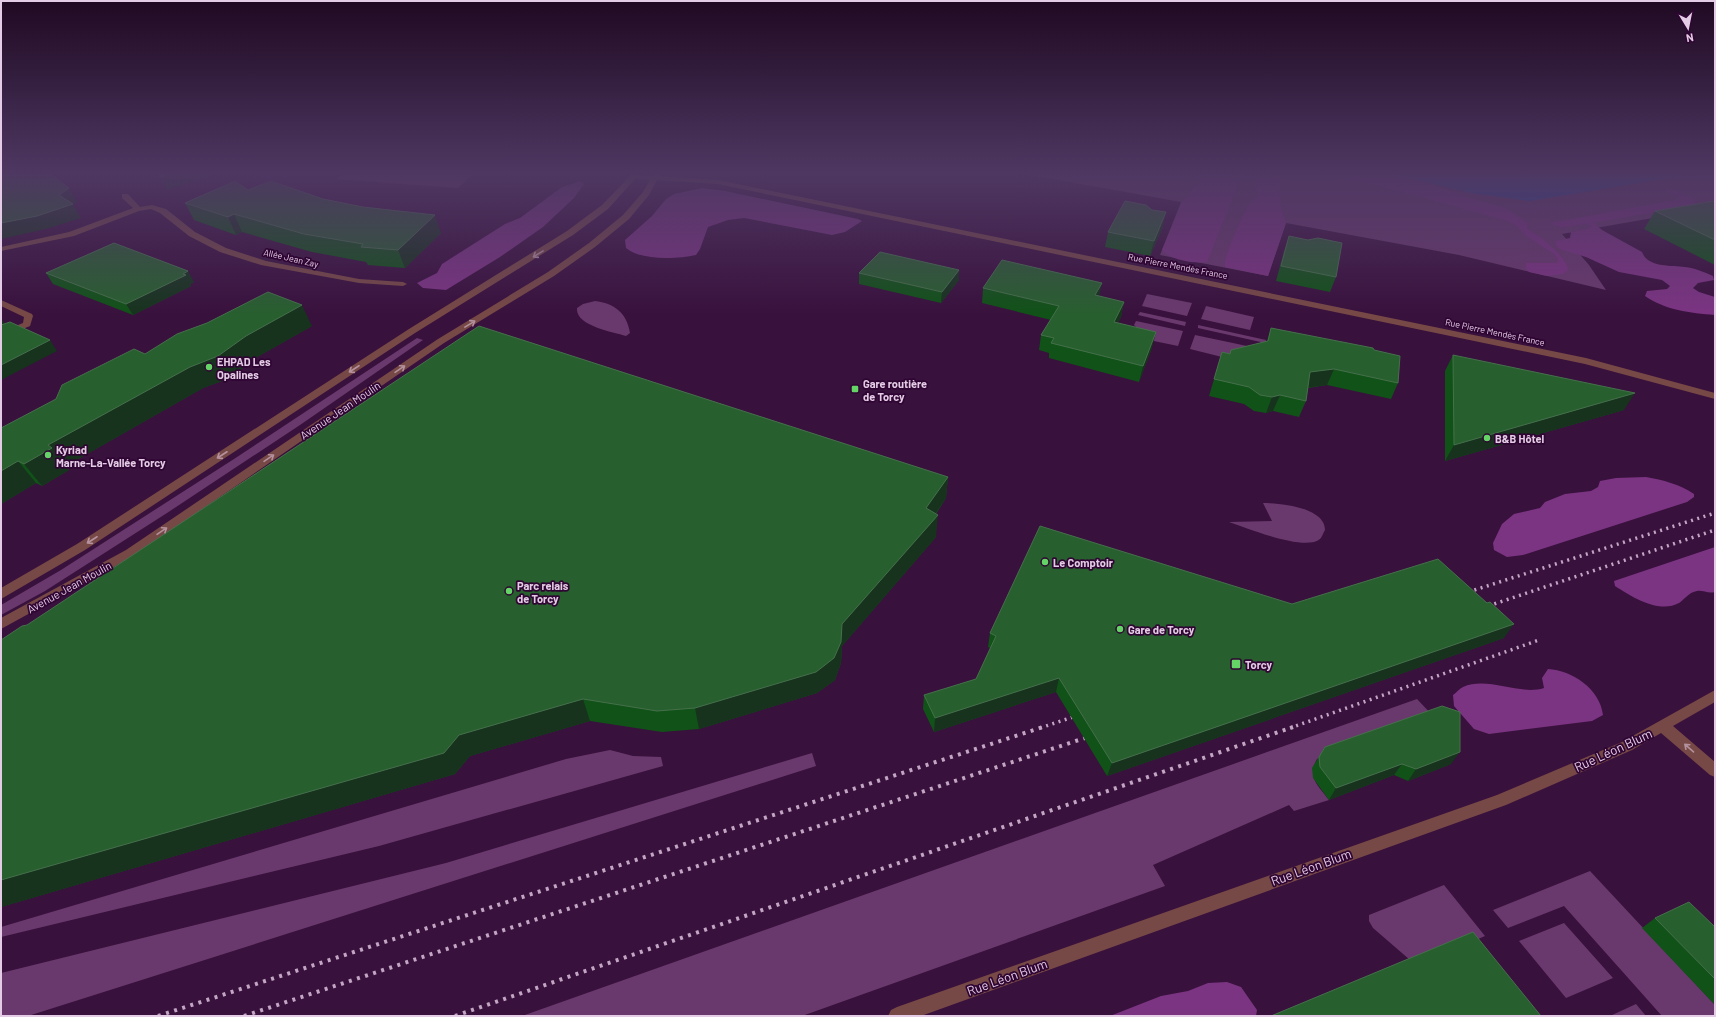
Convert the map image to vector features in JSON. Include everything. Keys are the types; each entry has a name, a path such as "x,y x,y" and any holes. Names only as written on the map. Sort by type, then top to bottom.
{"street":[{"name":"Allée Jean Zay","path":"1,249 71,234 110,219"},
{"name":"Allée Jean Zay","path":"174,219 192,234 223,250 264,262 359,281 403,284"},
{"path":"1,594 88,543 412,331 570,233 588,219"},
{"name":"Avenue Jean Moulin","path":"1,624 130,553 441,341 551,274 592,245 623,219"},
{"name":"Rue Pierre Mendès France","path":"901,219 1586,361 1715,396"},
{"path":"1,303 29,316 27,324 1,335"},
{"name":"Rue Léon Blum","path":"897,1016 1501,800 1627,746 1715,695"},
{"path":"1663,726 1715,771"}],"shaded area":[{"path":"516,219 551,219 543,227 500,257 446,290 423,288 417,283 437,273 442,264 505,224"},
{"path":"648,219 732,219 708,227 700,249 696,255 670,258 650,257 633,252 626,248 625,240"},
{"path":"752,219 859,219 862,221 845,232 832,235"},
{"path":"1174,219 1644,219 1562,234 1589,265 1606,290 1459,255 1286,223 1268,276 1160,255"},
{"path":"1175,219 1224,219 1207,262 1177,259 1162,250"},
{"path":"1241,219 1285,219 1286,223 1268,276 1225,267 1227,255"},
{"path":"1503,219 1523,219 1528,223 1527,229 1552,246 1563,259 1568,270 1563,274 1547,276 1529,272 1526,268 1526,263 1557,263 1558,259 1554,254 1526,236 1517,226"},
{"path":"1569,219 1613,219 1594,223 1602,230 1642,252 1649,261 1661,265 1692,268 1713,276 1714,280 1698,283 1693,288 1699,292 1715,297 1715,315 1687,312 1669,308 1653,301 1645,296 1647,291 1667,289 1670,286 1662,280 1619,272 1586,257 1562,250 1557,247 1555,241 1570,238 1571,232 1587,229 1592,226 1582,224 1562,227 1550,223"},
{"path":"1147,294 1192,303 1187,316 1142,306"},
{"path":"595,301 608,304 618,310 626,320 630,333 626,336 604,330 588,324 582,319 578,314 577,308 583,304"},
{"path":"1206,306 1254,317 1250,330 1201,319"},
{"path":"1140,312 1186,322 1185,326 1138,315"},
{"path":"1136,321 1183,331 1178,346 1149,340 1134,325"},
{"path":"1198,325 1266,340 1265,343 1198,328"},
{"path":"1195,335 1247,346 1246,350 1222,357 1190,349"},
{"path":"417,338 423,340 300,425 45,591 1,615 1,605 61,570 234,459"},
{"path":"1646,477 1677,485 1694,494 1694,497 1687,502 1523,555 1507,557 1494,550 1493,543 1502,524 1514,514 1540,508 1545,502 1565,494 1591,491 1598,487 1600,481 1616,478"},
{"path":"1263,503 1290,505 1310,511 1318,516 1323,522 1325,530 1320,539 1313,542 1302,543 1276,538 1229,522 1272,521"},
{"path":"1715,547 1715,592 1694,592 1689,594 1679,603 1663,607 1646,603 1615,586 1614,581"},
{"path":"1548,669 1557,670 1575,677 1591,689 1597,697 1603,715 1592,721 1489,734 1474,729 1454,706 1453,695 1463,687 1473,684 1493,685 1525,690 1544,688 1542,678"},
{"path":"1417,699 1434,717 1317,759 1313,771 1315,781 1329,800 1294,811 1289,805 1153,865 1165,886 802,1016 522,1016"},
{"path":"610,750 633,756 661,757 663,766 379,846 1,937 1,927 566,759"},
{"path":"812,753 816,766 28,1016 1,1016 1,973 446,863"},
{"path":"1590,871 1715,1005 1715,1016 1662,1016 1564,906 1508,928 1493,910"},
{"path":"1444,885 1485,936 1417,966 1373,928 1369,921 1369,915"},
{"path":"1564,923 1613,978 1566,998 1519,941"},
{"path":"1227,982 1241,987 1257,1010 1256,1016 1110,1016 1161,996 1188,991 1208,983"},
{"path":"1636,1004 1646,1016 1610,1016"}],"building":[{"path":"1,219 19,219 1,223"},
{"path":"253,219 430,219 398,250 361,247 363,244 304,234"},
{"path":"1115,219 1163,219 1154,241 1108,232"},
{"path":"1673,219 1715,219 1715,240"},
{"path":"1289,236 1308,240 1318,238 1342,243 1336,277 1281,266"},
{"path":"114,243 188,271 183,274 186,275 126,304 46,273"},
{"path":"880,252 959,270 942,292 859,273"},
{"path":"1002,260 1102,283 1095,295 1124,302 1114,322 1156,332 1143,366 1051,343 1054,338 1041,335 1059,306 983,288"},
{"path":"268,292 302,305 246,336 218,356 190,367 48,445 52,448 24,464 18,461 1,471 1,428 56,399 62,385 134,349 145,354 177,334 207,323"},
{"path":"10,322 50,340 1,365 1,325"},
{"name":"Parc relais de Torcy","path":"479,326 948,477 926,508 938,515 842,624 841,642 834,658 816,672 695,708 657,711 583,699 459,735 444,753 1,880 1,640 22,626 27,625"},
{"path":"1271,328 1373,348 1374,350 1400,356 1398,383 1334,369 1310,372 1306,401 1280,395 1272,397 1260,395 1249,387 1214,379 1222,352 1230,354 1231,350 1268,341"},
{"name":"B&B Hôtel","path":"1453,355 1635,393 1454,445"},
{"path":"1040,526 1292,604 1438,559 1487,603 1490,602 1514,624 1112,763 1059,678 935,718 924,695 976,679 996,636 990,633"},
{"path":"1442,706 1460,712 1460,752 1416,769 1402,764 1336,788 1320,767 1319,757 1325,747"},
{"path":"1689,902 1715,927 1715,979 1655,918"},
{"path":"1473,932 1541,1016 1271,1016"}],"railway":[{"path":"1462,594 1715,513"},
{"path":"1482,608 1715,530"},
{"path":"1290,728 1539,640"},
{"path":"1043,727 1082,714"},
{"path":"158,1016 1043,727"},
{"path":"455,1016 1293,727"},
{"path":"244,1016 1094,735"}],"place":[{"name":"EHPAD Les Opalines","path":"209,367"},
{"name":"Gare routière de Torcy","path":"855,389"},
{"name":"B&B Hôtel","path":"1487,438"},
{"name":"Kyriad Marne-La-Vallée Torcy","path":"48,455"},
{"name":"Le Comptoir","path":"1045,562"},
{"name":"Parc relais de Torcy","path":"509,591"},
{"name":"Gare de Torcy","path":"1120,629"},
{"name":"Torcy","path":"1236,664"}]}
